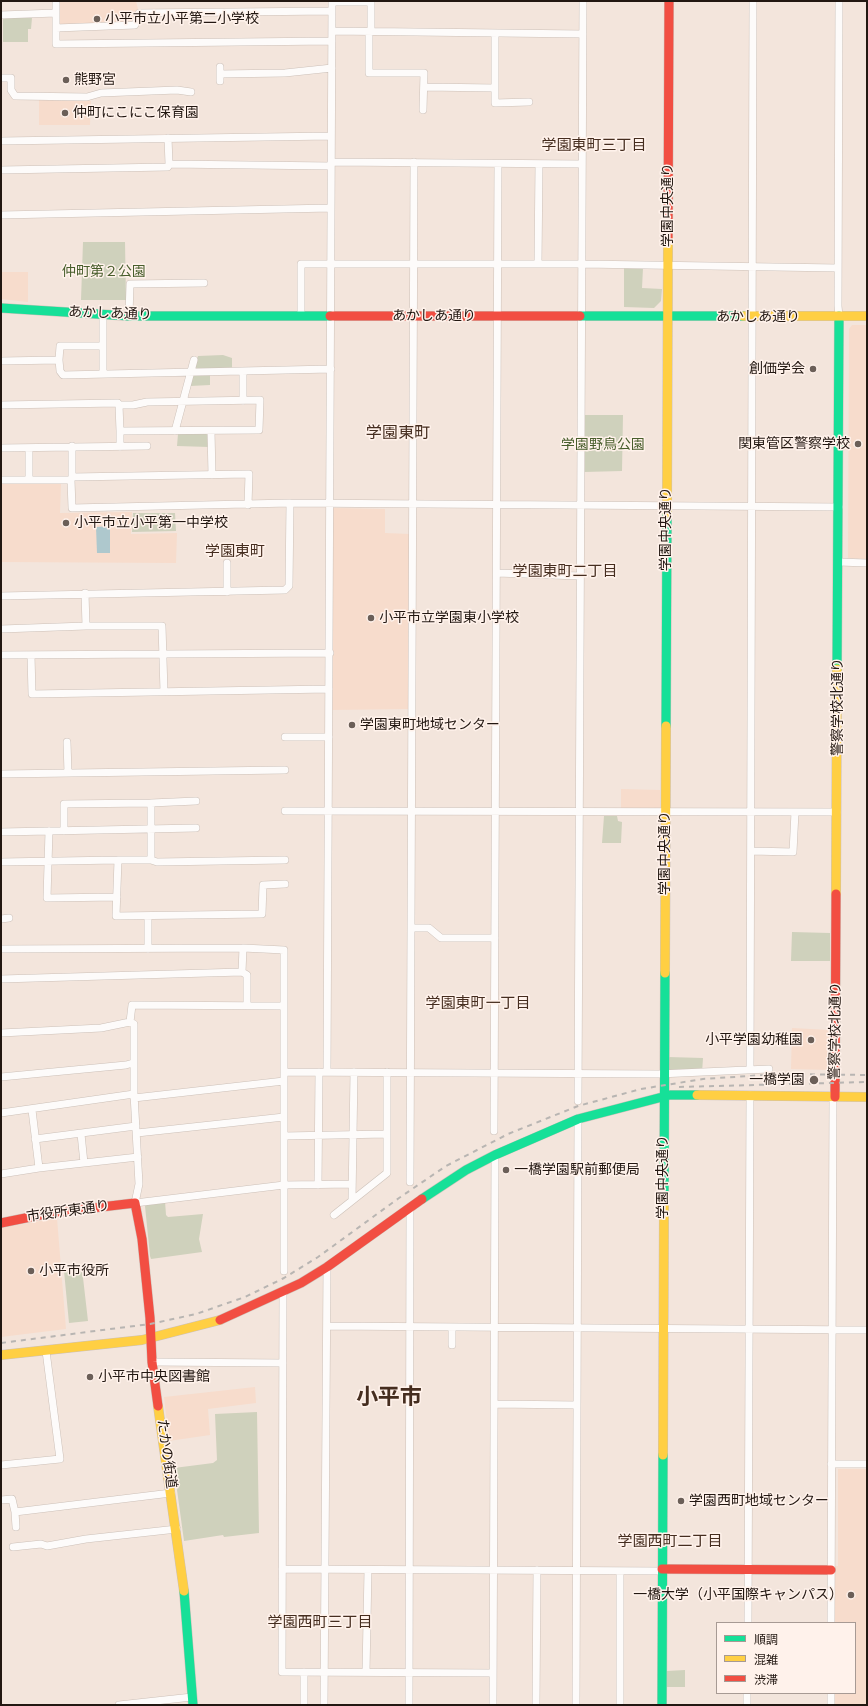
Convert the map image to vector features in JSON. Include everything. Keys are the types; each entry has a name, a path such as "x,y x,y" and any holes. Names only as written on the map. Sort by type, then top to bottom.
{"street":[{"path":"578,1101 583,1"},
{"name":"学園中央通り","path":"662,1705 669,1"},
{"path":"750,1070 753,1"},
{"path":"839,1 839,316"},
{"path":"318,1185 319,1135 323,1072 330,653 332,2 371,2 369,73 424,73 423,110"},
{"path":"56,3 56,44 332,41"},
{"path":"56,28 135,25 140,14 332,11"},
{"path":"1,15 56,13"},
{"path":"332,31 583,34"},
{"path":"495,33 495,103 529,102"},
{"path":"220,74 285,72 332,68"},
{"path":"1,78 11,78 11,90 16,96 87,97 101,93 177,90 191,92"},
{"path":"424,87 495,88"},
{"path":"1,141 332,136"},
{"path":"1,170 168,168 168,138"},
{"path":"169,164 331,164 414,162 582,164"},
{"path":"410,1182 414,162"},
{"path":"494,1131 498,164"},
{"path":"538,264 539,164"},
{"path":"1,215 331,208"},
{"path":"301,316 301,264 582,264 667,267 753,266 838,268"},
{"path":"129,316 130,284 204,283"},
{"name":"あかしあ通り","path":"1,308 103,316 867,316"},
{"path":"103,316 103,374"},
{"name":"警察学校北通り","path":"834,1098 839,562 839,316"},
{"path":"103,346 60,346 60,371 63,375 331,369"},
{"path":"1,361 59,360"},
{"path":"175,430 194,360"},
{"path":"243,372 243,401"},
{"path":"1,405 118,403 119,405 133,405 147,402 260,400 259,430 120,431"},
{"path":"119,405 120,447"},
{"path":"211,431 212,475"},
{"path":"72,446 72,508 290,503 839,506"},
{"path":"1,448 147,446"},
{"path":"29,448 29,480"},
{"path":"1,480 249,474 248,505"},
{"path":"1,596 85,593 285,590 290,586 290,503"},
{"path":"839,562 867,563"},
{"path":"227,563 227,592"},
{"path":"497,573 580,576"},
{"path":"85,593 86,626"},
{"path":"1,630 86,626 162,626 164,692"},
{"path":"1,655 330,653"},
{"path":"31,655 32,694 329,689"},
{"path":"285,737 329,737"},
{"path":"67,742 68,773"},
{"path":"1,774 285,770"},
{"path":"64,831 64,804 196,802"},
{"path":"151,803 151,860"},
{"path":"285,811 837,812"},
{"path":"751,851 793,852 795,812"},
{"path":"1,832 196,828"},
{"path":"49,831 47,898 117,897"},
{"path":"1,862 48,860 151,860 157,862 285,860"},
{"path":"118,860 116,916 262,914 263,885 285,884"},
{"path":"148,916 148,949"},
{"path":"1,918 9,918"},
{"path":"412,928 429,928 442,938 495,938"},
{"path":"242,972 243,948"},
{"path":"1,949 243,948 284,950 284,1271"},
{"path":"1,979 242,972 247,975 247,1005"},
{"path":"130,1022 132,1005 284,1006"},
{"path":"1,1033 101,1028 130,1022"},
{"path":"130,1022 134,1024 133,1063 138,1157 136,1203 284,1185 352,1184"},
{"path":"1,1077 126,1065 133,1063"},
{"path":"284,1072 495,1072 578,1074 714,1073 769,1069"},
{"path":"352,1200 354,1072"},
{"path":"334,1215 387,1173 387,1072"},
{"path":"1,1113 134,1096 284,1081"},
{"path":"1,1355 142,1340 210,1324 236,1314 283,1292 327,1267 438,1187 494,1155 578,1119 670,1095 750,1095 834,1098 867,1097"},
{"path":"748,1622 750,1095"},
{"path":"831,1622 834,1098"},
{"path":"32,1110 39,1168"},
{"path":"35,1138 284,1117"},
{"path":"576,1705 578,1119"},
{"path":"80,1134 84,1163"},
{"path":"284,1136 387,1134"},
{"path":"492,1705 494,1155"},
{"path":"1,1174 39,1168 138,1157"},
{"name":"市役所東通り","path":"1,1223 50,1213 136,1203"},
{"name":"たかの街道","path":"136,1203 142,1239 152,1362 172,1493 184,1589 193,1701"},
{"path":"410,1207 410,1705"},
{"path":"324,1705 327,1267"},
{"path":"283,1292 282,1672 493,1673"},
{"path":"327,1326 867,1330"},
{"path":"452,1328 452,1346"},
{"path":"1,1465 60,1459 46,1351"},
{"path":"152,1362 283,1363"},
{"path":"494,1404 577,1405"},
{"path":"831,1464 867,1464"},
{"path":"15,1512 172,1493"},
{"path":"1,1500 12,1499 16,1527"},
{"path":"13,1547 41,1544 47,1546 86,1539 177,1529"},
{"path":"282,1569 493,1571 831,1570"},
{"path":"366,1672 368,1570"},
{"path":"536,1705 537,1570"},
{"path":"620,1571 620,1705"},
{"path":"304,1672 304,1705"},
{"path":"747,1694 747,1705"},
{"path":"831,1694 831,1705"},
{"path":"119,1705 193,1701"}],"shaded area":[{"name":"小平市立小平第二小学校","path":"57,1 136,1 139,13 135,25 56,28"},
{"name":"仲町にこにこ保育園","path":"39,100 91,101 90,125 39,125"},
{"path":"1,272 28,272 28,302 1,299"},
{"name":"関東管区警察学校","path":"852,325 867,325 867,559 848,558 849,329"},
{"name":"小平市立小平第一中学校","path":"1,483 61,483 60,513 132,512 131,534 177,533 176,563 1,562"},
{"name":"小平市立学園東小学校","path":"333,508 385,509 385,533 410,534 409,709 331,710"},
{"path":"621,789 660,790 660,809 621,809"},
{"name":"小平学園幼稚園","path":"792,1028 830,1030 830,1070 791,1069"},
{"name":"小平市役所","path":"57,1218 66,1329 1,1337 1,1228"},
{"path":"255,1387 256,1403 208,1409 210,1435 169,1441 164,1397"},
{"name":"一橋大学（小平国際キャンパス）","path":"838,1469 867,1469 867,1705 834,1705 834,1694 856,1694 856,1622 835,1622 835,1566 838,1566"}],"green space":[{"path":"3,18 32,18 31,29 28,29 28,42 3,42"},
{"name":"仲町第２公園","path":"83,242 125,242 126,300 81,300"},
{"path":"624,268 643,268 642,288 662,289 661,301 654,308 624,307"},
{"path":"223,355 232,358 232,368 197,369 195,366 198,356"},
{"path":"195,374 210,374 210,385 190,386 192,377"},
{"name":"学園野鳥公園","path":"584,415 623,415 622,471 584,472"},
{"path":"205,433 209,436 209,447 177,446 178,434"},
{"path":"133,513 175,513 176,531 132,532"},
{"path":"604,816 617,816 618,821 622,822 621,843 602,843"},
{"path":"792,932 830,933 830,961 791,961"},
{"path":"668,1057 703,1058 702,1073 668,1073"},
{"path":"165,1201 166,1215 168,1217 203,1214 199,1239 202,1252 151,1259 145,1206 147,1203"},
{"path":"82,1269 88,1321 69,1323 64,1271"},
{"path":"257,1412 259,1533 224,1537 223,1535 184,1541 174,1468 213,1463 217,1460 215,1414"},
{"path":"685,1670 685,1687 667,1687 667,1671"}],"water":[{"path":"110,526 110,553 97,553 96,527"}],"railway":[{"path":"1,1343 150,1324 196,1314 245,1297 284,1278 318,1257 446,1166 508,1134 578,1106 641,1089 703,1079 779,1074 867,1075"},
{"path":"679,1087 867,1082"}],"traffic: fast":[{"path":"1,308 129,316 330,316"},
{"path":"580,316 743,316"},
{"path":"837,669 839,316"},
{"path":"666,726 667,513"},
{"path":"664,1200 665,973"},
{"path":"422,1199 466,1170 495,1155 578,1119 670,1095 697,1095"},
{"path":"662,1705 663,1455"},
{"path":"184,1591 193,1705"}],"traffic: slow":[{"path":"667,513 668,238"},
{"path":"743,316 867,316"},
{"path":"836,894 837,669"},
{"path":"665,973 666,726"},
{"path":"697,1095 867,1097"},
{"path":"663,1455 664,1200"},
{"path":"1,1355 142,1340 220,1320"},
{"path":"158,1406 184,1591"}],"traffic: jam":[{"path":"668,238 669,1"},
{"path":"330,316 580,316"},
{"path":"835,1097 836,894"},
{"path":"220,1320 301,1283 327,1267 422,1199"},
{"path":"1,1223 50,1213 135,1203 142,1239 150,1318 152,1362 158,1406"},
{"path":"662,1569 831,1570"}],"place":[{"name":"小平市立小平第二小学校","path":"97,19"},
{"name":"熊野宮","path":"66,80"},
{"name":"仲町にこにこ保育園","path":"65,113"},
{"name":"創価学会","path":"813,369"},
{"name":"関東管区警察学校","path":"858,444"},
{"name":"小平市立小平第一中学校","path":"66,523"},
{"name":"小平市立学園東小学校","path":"371,618"},
{"name":"学園東町地域センター","path":"352,725"},
{"name":"小平学園幼稚園","path":"811,1040"},
{"name":"一橋学園","path":"814,1080"},
{"name":"一橋学園駅前郵便局","path":"506,1170"},
{"name":"小平市役所","path":"31,1271"},
{"name":"小平市中央図書館","path":"90,1377"},
{"name":"学園西町地域センター","path":"681,1501"},
{"name":"一橋大学（小平国際キャンパス）","path":"851,1595"}],"district":[{"name":"学園東町三丁目","path":"594,146"},
{"name":"学園東町","path":"398,434"},
{"name":"学園東町","path":"235,552"},
{"name":"学園東町二丁目","path":"565,572"},
{"name":"学園東町一丁目","path":"478,1004"},
{"name":"小平市","path":"389,1398"},
{"name":"学園西町二丁目","path":"670,1542"},
{"name":"学園西町三丁目","path":"320,1623"}]}
